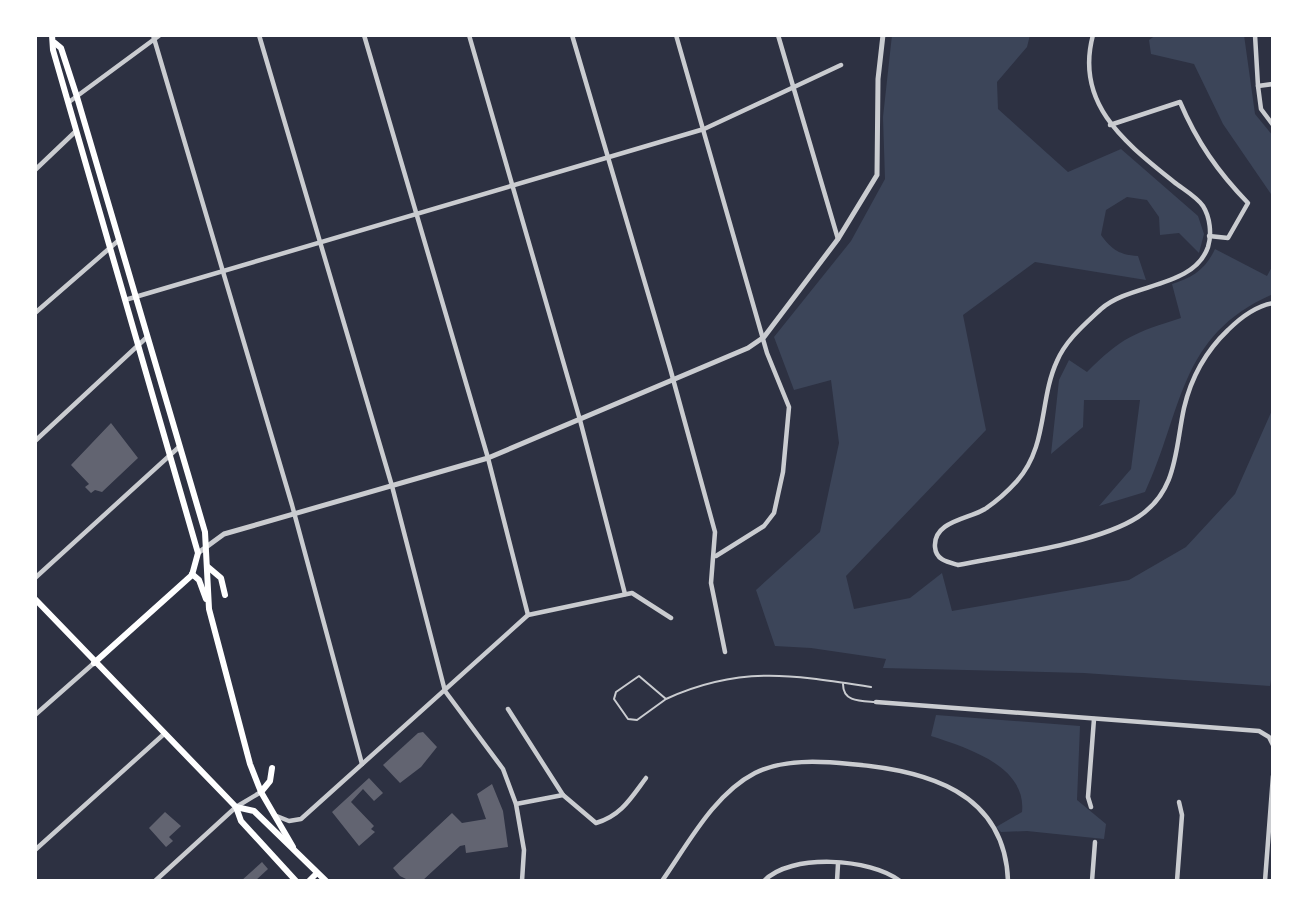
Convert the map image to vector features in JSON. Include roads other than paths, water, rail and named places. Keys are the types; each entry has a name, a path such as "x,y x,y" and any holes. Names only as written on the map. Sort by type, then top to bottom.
{"main road":[{"path":"54,39 61,48 76,97 207,544 209,610"},
{"path":"54,39 53,50 198,553 192,574 94,663"},
{"path":"208,567 221,578 225,595"},
{"path":"192,574 199,580 209,610 250,764 261,792 294,849"},
{"path":"35,599 236,807 241,821 296,881"},
{"path":"261,792 270,782 272,768"},
{"path":"236,807 254,811 326,881"},
{"path":"309,881 317,873"}],"street":[{"path":"69,102 160,35"},
{"path":"258,35 392,486 445,691 503,769 516,804 524,850 522,881"},
{"path":"364,35 488,458 528,615"},
{"path":"469,35 580,420 625,594"},
{"path":"572,35 674,380 715,532 711,583 725,652"},
{"path":"676,35 764,337 789,407 783,472 774,513 764,526 715,556"},
{"path":"778,35 838,239"},
{"path":"198,553 224,534 488,458 748,348 764,337 838,239 875,181 879,168 881,35"},
{"path":"1093,35 1090,47 1094,94 1110,125 1129,145 1203,205 1210,226 1208,247 1193,269 1135,290 1105,306 1066,344 1049,384 1041,436 1020,478 983,510 945,526 936,536 934,550 942,560 957,565 1072,541 1138,517 1160,496 1175,471 1184,407 1195,374 1215,341 1235,323 1263,305 1273,303"},
{"path":"1255,35 1261,109 1273,125"},
{"path":"154,37 295,515 362,764"},
{"path":"125,300 223,269 512,188 704,129 841,65"},
{"path":"1258,86 1273,84"},
{"path":"1110,125 1180,102 1193,133 1216,169 1248,203 1228,239 1209,236"},
{"path":"35,170 77,130"},
{"path":"35,313 119,240"},
{"path":"35,441 146,338"},
{"path":"35,578 178,447"},
{"path":"274,815 289,821 301,819 528,615 632,593 671,618"},
{"path":"35,715 94,663"},
{"path":"876,702 1259,731 1269,737 1273,745"},
{"path":"508,709 563,795 596,822 611,818 623,809 646,778"},
{"path":"1091,807 1088,797 1094,719"},
{"path":"35,850 164,734"},
{"path":"662,881 727,792 735,786 766,768 791,763 833,762 902,770 946,785 959,793 978,806 992,824 1001,843 1007,881"},
{"path":"1265,881 1273,776"},
{"path":"155,881 236,807 261,792"},
{"path":"516,804 563,795"},
{"path":"1177,881 1182,815 1179,802"},
{"path":"1092,881 1095,842"},
{"path":"764,881 786,866 805,862 872,867 900,881"},
{"path":"837,881 838,864"}],"lane":[{"path":"666,699 654,691 646,678 639,676 616,692 614,699 628,719 637,720 666,699 735,675 790,675 871,687"},
{"path":"843,682 844,694 849,699 876,702"}]}
